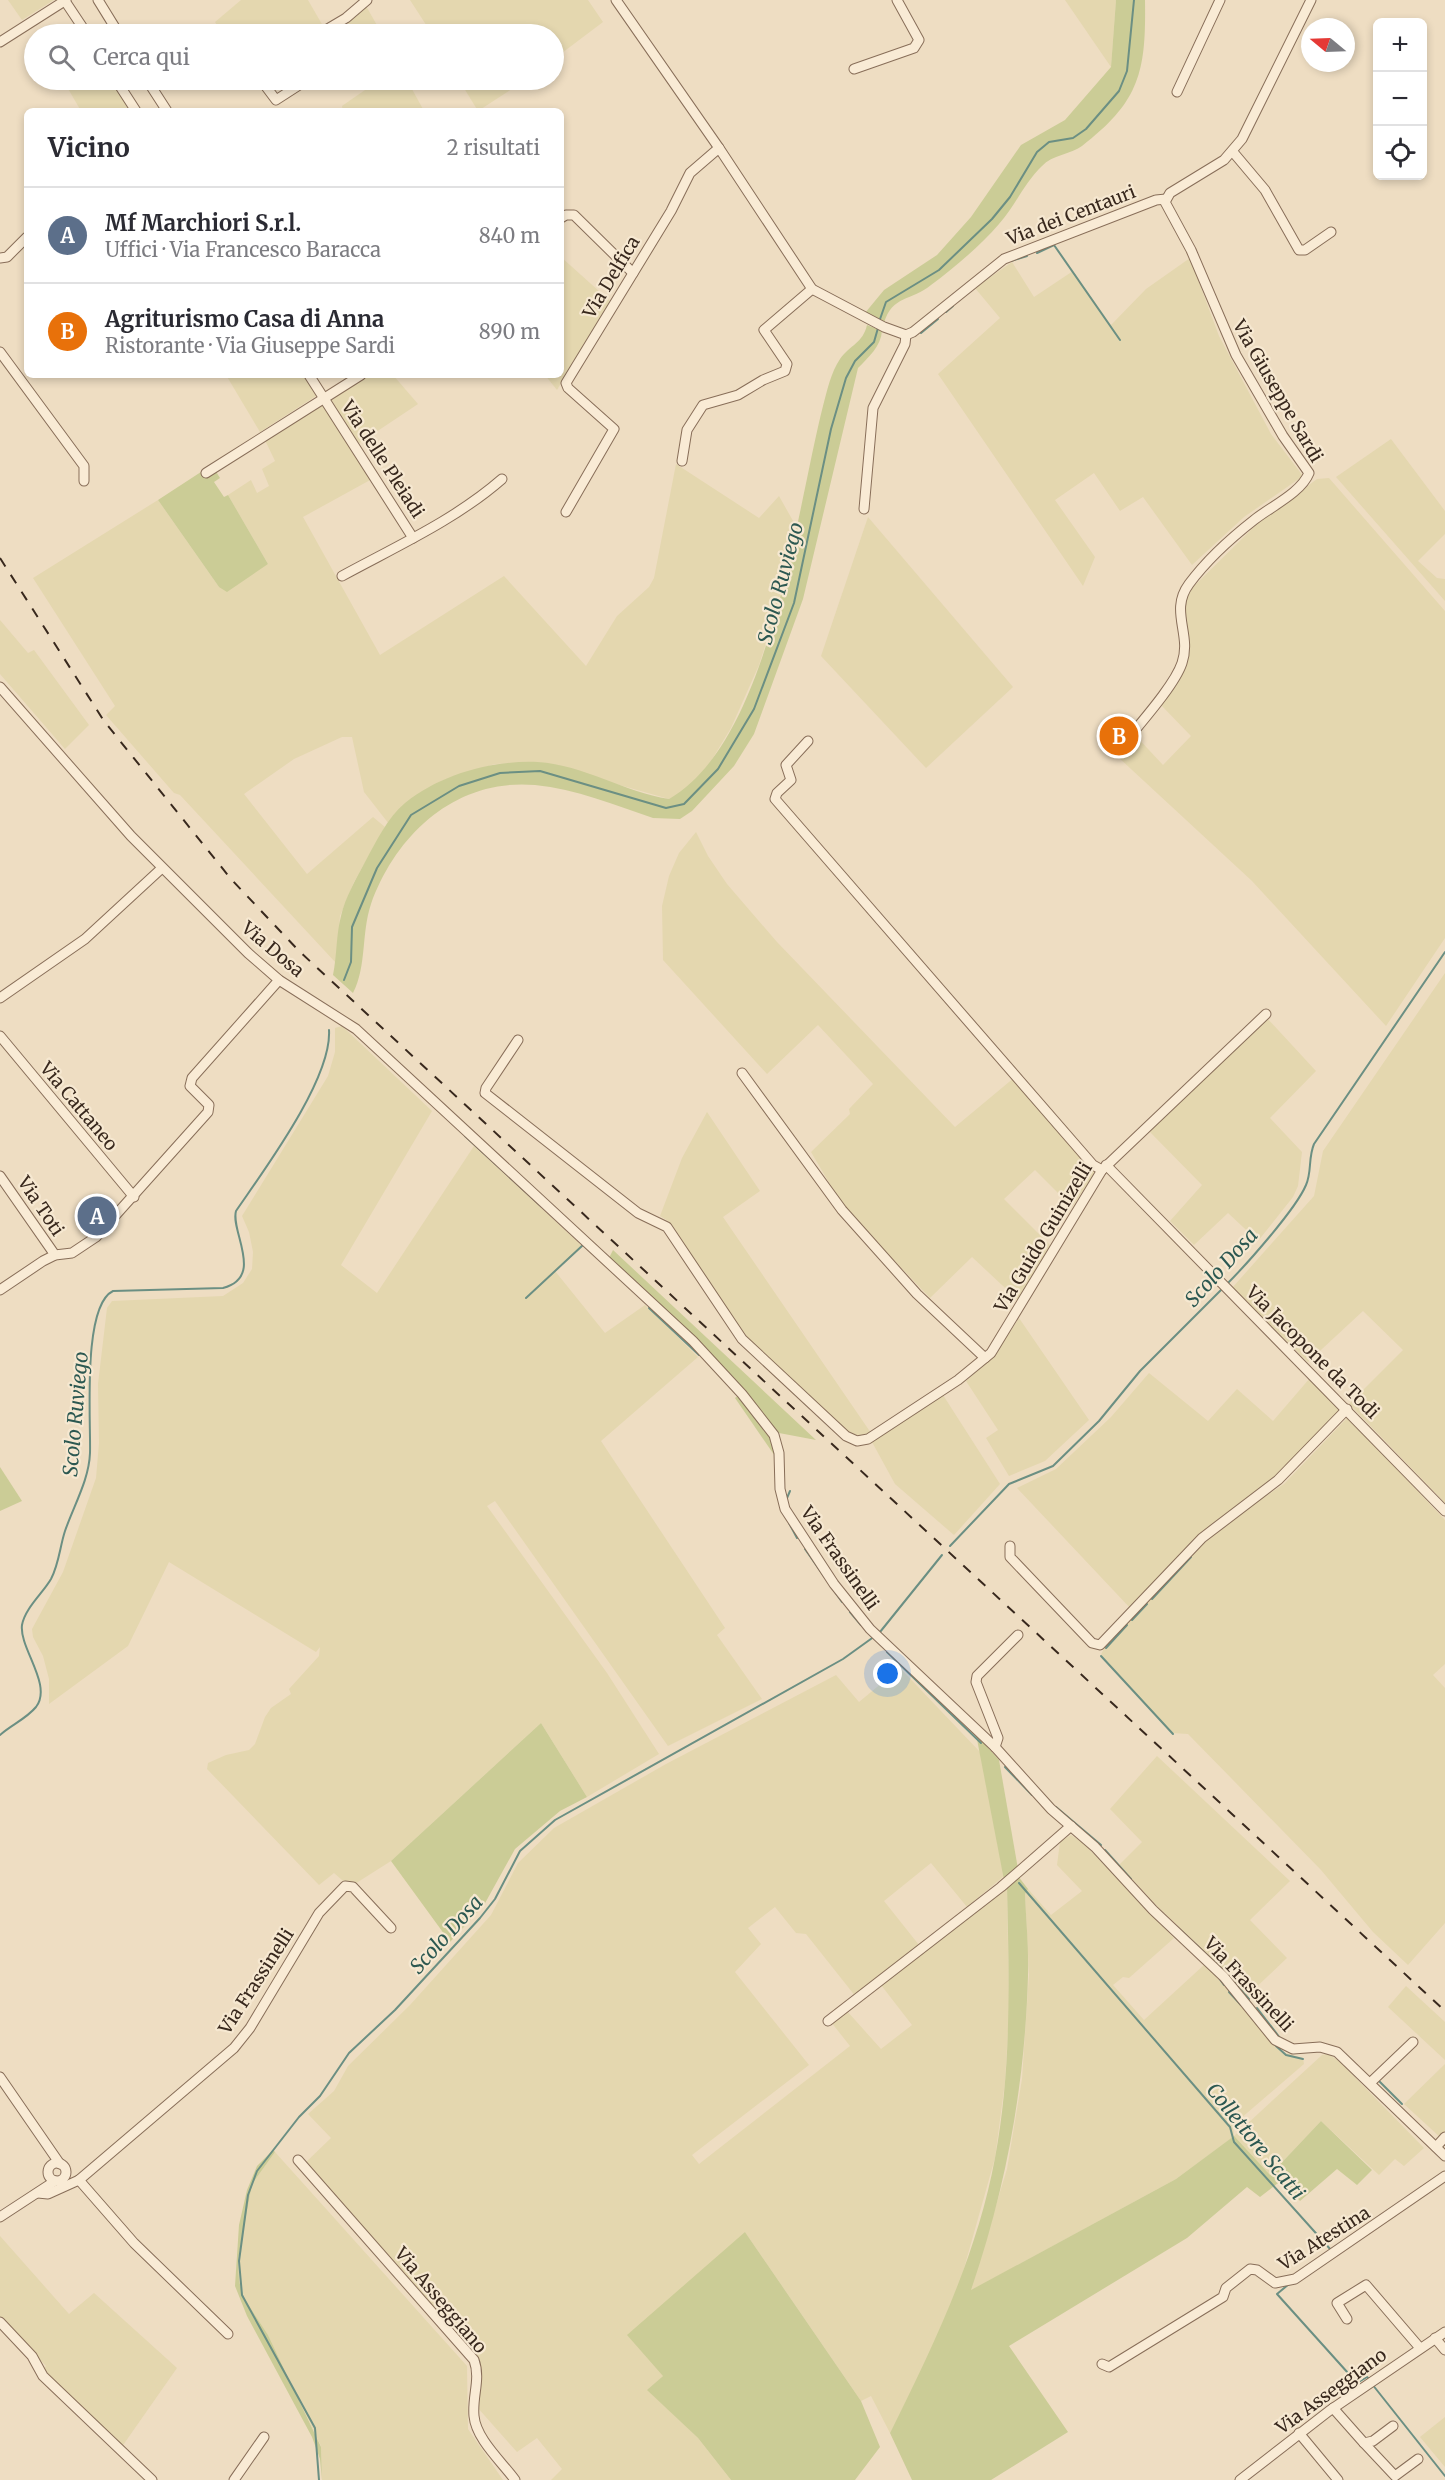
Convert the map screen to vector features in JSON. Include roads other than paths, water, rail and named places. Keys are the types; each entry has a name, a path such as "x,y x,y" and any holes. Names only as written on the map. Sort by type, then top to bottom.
{"street":[{"path":"28,24 66,0 81,24"},
{"path":"98,0 113,24"},
{"path":"336,24 367,0"},
{"path":"616,0 719,148 812,289 868,320 906,335 905,344 873,408 864,509"},
{"path":"854,69 917,44 919,40 897,0"},
{"path":"1177,92 1220,0"},
{"path":"1166,199 1170,193 1206,172 1233,152 1254,120 1311,0"},
{"path":"0,42 24,27"},
{"path":"122,90 134,108"},
{"path":"153,90 165,108"},
{"path":"268,90 276,100 292,90"},
{"name":"Via Delfica","path":"566,512 614,429 568,388 566,383 690,173 719,148"},
{"path":"1233,152 1265,190 1299,250 1305,250 1331,232"},
{"name":"Via dei Centauri","path":"906,335 914,332 1004,259 1156,200 1166,199"},
{"name":"Via Giuseppe Sardi","path":"1118,752 1179,672 1185,650 1179,603 1183,592 1204,565 1252,521 1289,495 1307,479 1309,473 1283,436 1236,355 1196,260 1168,211 1166,199"},
{"path":"564,216 574,215 633,273"},
{"path":"0,258 7,257 24,240"},
{"path":"682,461 687,430 703,405 738,395 785,371 787,364 764,330 812,289"},
{"path":"0,352 84,466 84,481"},
{"name":"Via delle Pleiadi","path":"311,378 413,538"},
{"name":"Via delle Pleiadi","path":"206,473 355,378"},
{"name":"Via delle Pleiadi","path":"342,576 413,538 482,496 502,479"},
{"name":"Via Dosa","path":"0,687 96,797 248,953 279,980 356,1029 577,1234"},
{"name":"Via Jacopone da Todi","path":"808,741 788,761 786,769 791,780 777,793 775,799 1093,1165 1104,1167 1347,1409 1445,1511"},
{"path":"0,998 85,939 162,867"},
{"path":"1,1287 55,1256 72,1252 96,1237 134,1197 209,1111 208,1104 190,1086 190,1080 279,980"},
{"name":"Via Guido Guinizelli","path":"518,1040 485,1093 644,1217 667,1227 742,1339 846,1436 861,1441 868,1439 958,1380 986,1358 996,1346 1104,1167 1266,1014"},
{"name":"Via Cattaneo","path":"0,1036 134,1197"},
{"path":"742,1073 842,1210 917,1294 986,1358"},
{"name":"Via Toti","path":"0,1176 55,1256"},
{"name":"Via Frassinelli","path":"577,1234 693,1341 761,1416 777,1442 781,1497 785,1509 834,1584 874,1633 995,1747 1037,1795 1095,1847 1154,1910 1224,1977 1275,2040 1293,2049 1331,2049 1343,2055 1445,2156"},
{"path":"1010,1546 1010,1557 1092,1643 1100,1645 1202,1538 1278,1480 1347,1409"},
{"path":"995,1747 998,1738 976,1682 977,1676 1018,1635"},
{"path":"828,2021 1001,1887 1071,1826"},
{"name":"Via Frassinelli","path":"0,2217 40,2191 48,2194 81,2177 196,2083 234,2048 250,2028 319,1912 345,1886 353,1887 390,1928"},
{"path":"1370,2082 1413,2042"},
{"path":"0,2077 48,2148 57,2173"},
{"path":"1436,2147 1445,2137"},
{"name":"Via Asseggiano","path":"298,2160 474,2360 478,2379 474,2407 477,2427 515,2480"},
{"path":"57,2173 81,2177 134,2243 228,2334"},
{"path":"40,2191 57,2173"},
{"name":"Via Atestina","path":"1102,2364 1109,2367 1223,2297 1226,2288 1250,2269 1257,2270 1275,2283 1295,2279 1445,2176"},
{"path":"1347,2319 1337,2303 1366,2285 1420,2348"},
{"path":"0,2322 32,2356 42,2376 152,2480"},
{"name":"Via Asseggiano","path":"1240,2480 1299,2433 1445,2332"},
{"path":"1435,2338 1445,2350"},
{"path":"1334,2408 1395,2476 1418,2458"},
{"path":"1364,2443 1373,2441 1393,2426"},
{"path":"1299,2433 1338,2480"},
{"path":"234,2480 264,2437"}],"waterway":[{"name":"Scolo Ruviego","path":"879,322 886,302 939,270 992,219 1010,197 1037,152 1049,142 1073,138 1086,129 1119,91 1127,71 1134,0"},
{"path":"1037,253 1054,245 1120,340"},
{"path":"1011,261 1027,256"},
{"path":"946,312 953,306"},
{"path":"921,333 938,319"},
{"name":"Scolo Ruviego","path":"344,980 351,962 352,927 377,868 411,815 459,786 500,773 540,771 666,808 684,804 718,769 754,709 794,603 831,429 846,378 855,361 874,342 878,328"},
{"name":"Scolo Dosa","path":"1226,1285 1270,1236 1301,1195 1308,1180 1314,1144 1445,952"},
{"name":"Scolo Ruviego","path":"0,1735 32,1711 40,1698 41,1688 25,1644 22,1625 27,1613 54,1573 65,1531 87,1473 90,1453 92,1340 96,1318 103,1301 113,1291 223,1288 235,1282 242,1274 243,1253 235,1220 236,1211 279,1149 308,1098 320,1073 327,1050 329,1030"},
{"path":"465,1136 542,1207"},
{"path":"526,1298 583,1245"},
{"name":"Scolo Dosa","path":"950,1546 1009,1484 1053,1466 1099,1421 1140,1371 1222,1289"},
{"path":"649,1308 699,1355"},
{"path":"787,1498 790,1491"},
{"path":"789,1523 797,1538"},
{"path":"805,1549 842,1602"},
{"name":"Scolo Dosa","path":"880,1632 942,1555"},
{"path":"1152,1599 1191,1557"},
{"path":"1132,1620 1147,1604"},
{"path":"850,1612 861,1625"},
{"path":"1106,1648 1127,1625"},
{"name":"Scolo Dosa","path":"319,2480 315,2428 242,2295 239,2261 248,2195 257,2171 299,2117 320,2096 349,2053 395,2010 480,1918 495,1899 520,1851 555,1820 843,1659 875,1636"},
{"path":"887,1652 981,1743"},
{"path":"1101,1656 1173,1734"},
{"path":"1005,1767 1032,1795"},
{"path":"1056,1807 1101,1845"},
{"path":"1105,1850 1131,1879"},
{"name":"Collettore Scatti","path":"1019,1883 1230,2127 1234,2142 1331,2250"},
{"path":"1176,1926 1222,1969"},
{"path":"1219,1978 1224,1985"},
{"path":"1230,1978 1249,1999"},
{"path":"1229,1992 1241,2005"},
{"path":"1257,2008 1280,2038"},
{"path":"1276,2046 1286,2055 1303,2059"},
{"path":"1379,2081 1402,2104"},
{"name":"Collettore Scatti","path":"1289,2284 1277,2294 1357,2383 1367,2377 1369,2379"},
{"name":"Collettore Scatti","path":"1372,2384 1445,2476"}],"railway":[{"path":"0,558 104,721 231,879 299,951 1445,2011"}],"place":[{"name":"Agriturismo Casa di Anna","path":"1119,736"},
{"name":"Mf Marchiori S.r.l.","path":"97,1216"}]}
